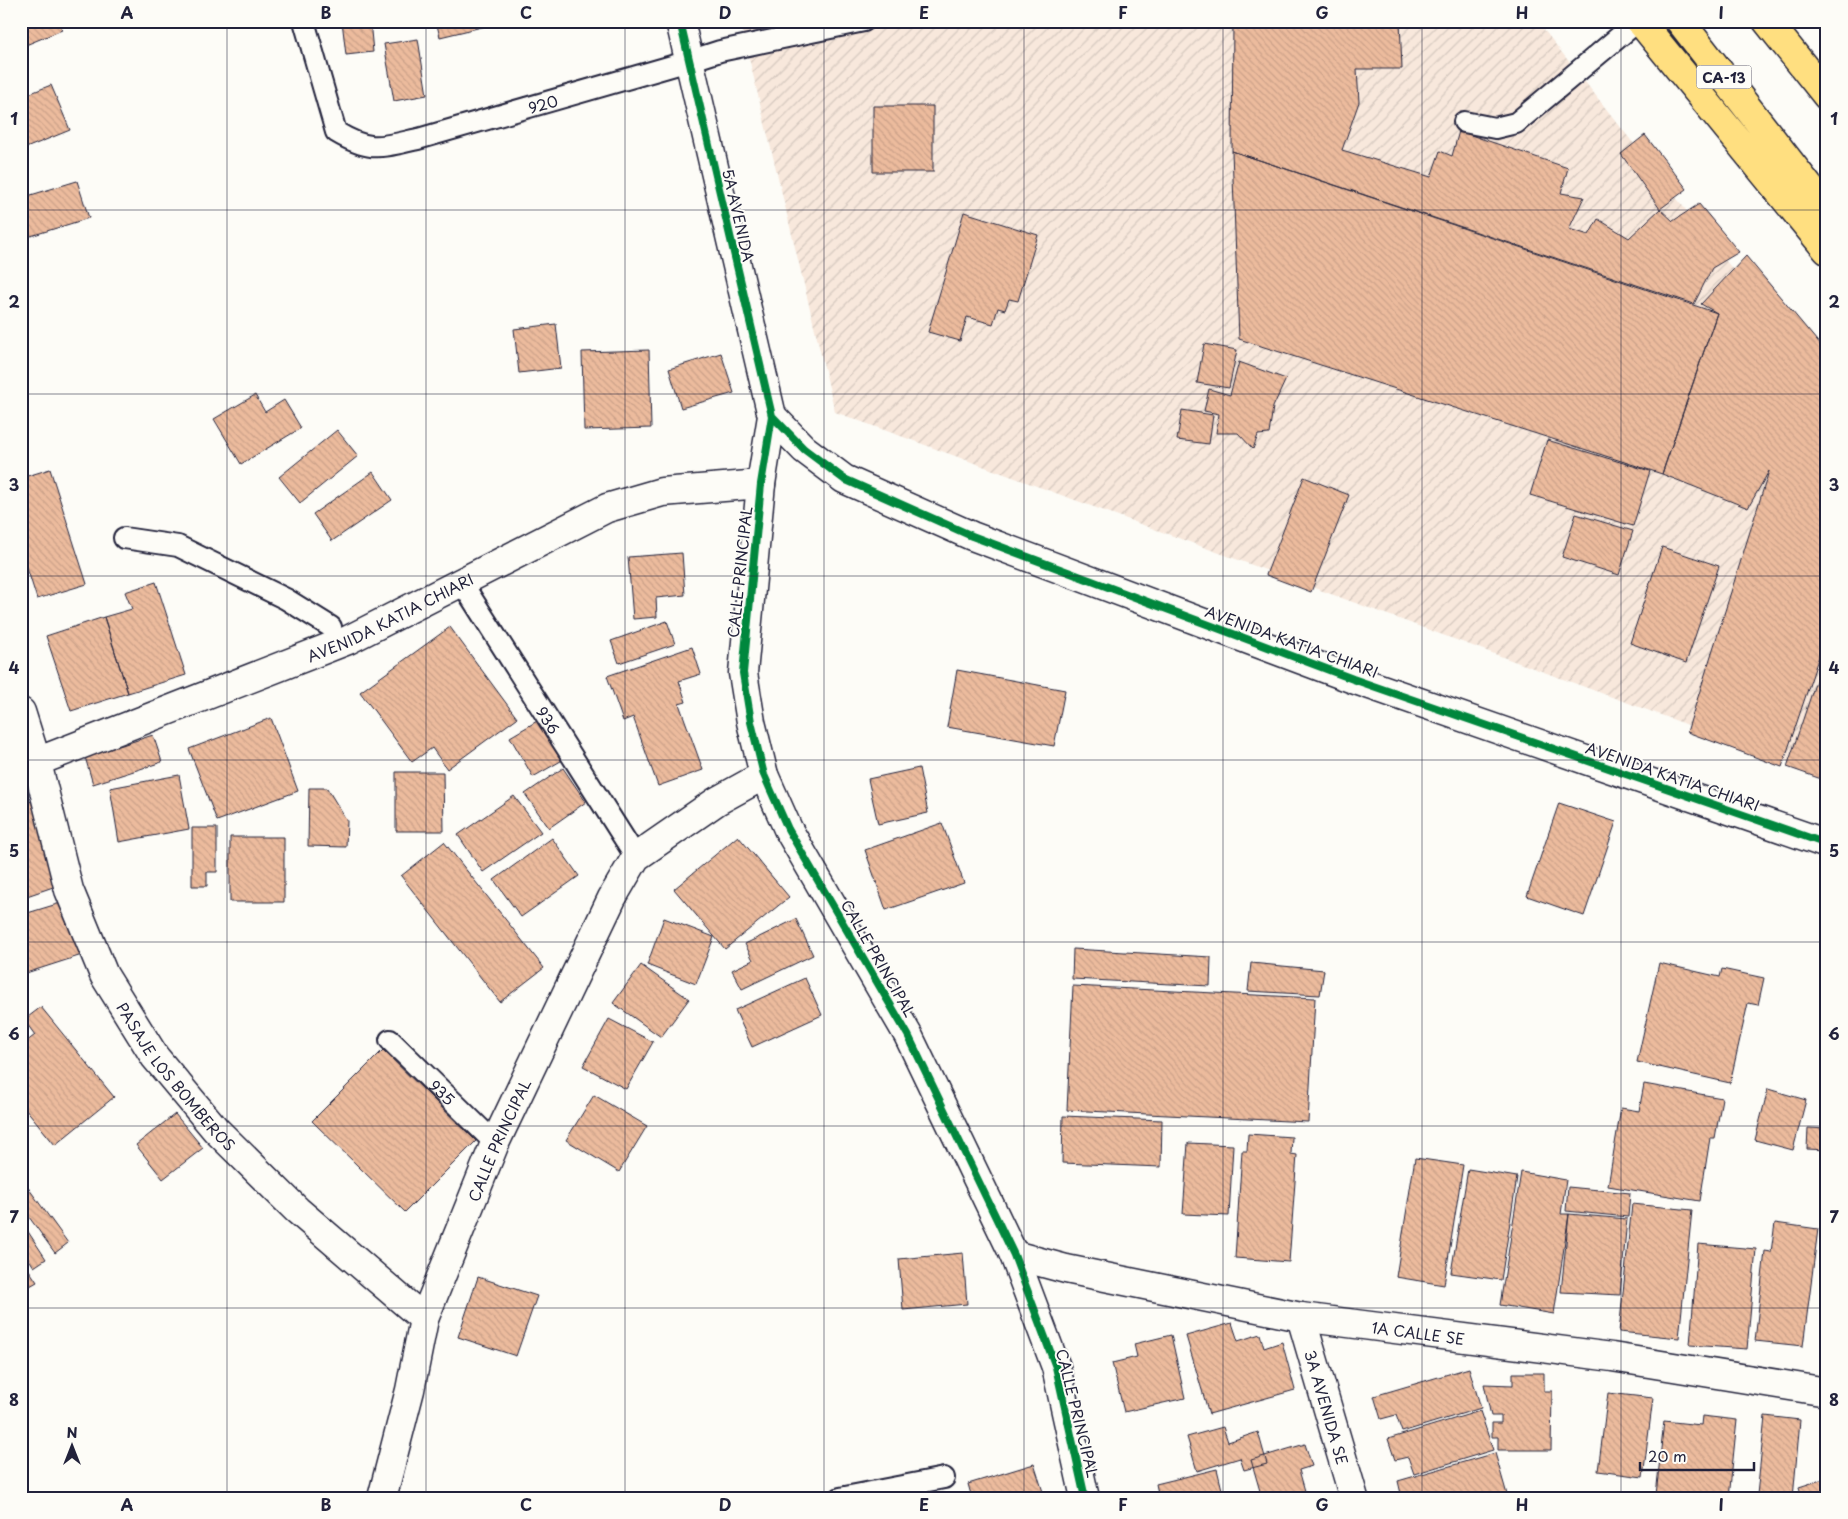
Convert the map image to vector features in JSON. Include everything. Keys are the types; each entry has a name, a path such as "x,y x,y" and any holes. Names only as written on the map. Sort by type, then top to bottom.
{"highway":[{"path":"1639,21 1827,250"},
{"name":"CA-13","path":"1680,21 1827,210"},
{"path":"1767,21 1824,92"}],"street":[{"name":"5A AVENIDA","path":"680,21 772,416"},
{"name":"CALLE PRINCIPAL","path":"772,416 761,484 743,673 751,722 764,775 788,829 908,1036 1014,1254 1056,1367 1085,1498"},
{"name":"AVENIDA KATIA CHIARI","path":"772,416 804,449 844,479 972,536 1353,679 1827,844"},
{"name":"AVENIDA KATIA CHIARI","path":"29,766 462,583 607,508 662,492 761,484"},
{"name":"PASAJE LOS BOMBEROS","path":"21,712 29,766 69,890 104,975 155,1058 216,1130 297,1210 424,1319"},
{"name":"CALLE PRINCIPAL","path":"382,1498 410,1390 424,1319 495,1144 612,898 636,857 717,801 764,775"},
{"name":"1A CALLE SE","path":"1014,1254 1066,1269 1301,1317 1612,1358 1827,1392"},
{"name":"3A AVENIDA SE","path":"1301,1317 1354,1498"}],"lane":[{"name":"920","path":"304,21 336,132 354,143 377,148 418,139 720,51 864,21"},
{"path":"1464,122 1495,128 1516,123 1639,21"},
{"path":"124,538 178,546 286,599 340,633"},
{"name":"936","path":"462,583 636,857"},
{"name":"935","path":"390,1040 495,1144"},
{"path":"840,1498 944,1478"}],"shaded area":[{"path":"740,21 1537,21 1827,389 1827,776 835,412"}],"building":[{"path":"21,21 59,21 62,30 21,47"},
{"path":"342,21 370,21 373,52 346,55"},
{"path":"436,21 485,21 486,26 440,37"},
{"path":"1233,21 1400,21 1402,69 1357,69 1359,102 1342,150 1431,177 1440,151 1452,156 1459,131 1568,168 1561,193 1584,197 1569,229 1589,235 1598,219 1629,238 1660,209 1673,221 1699,204 1739,252 1712,268 1694,304 1232,151"},
{"path":"418,39 427,95 394,101 384,44"},
{"path":"51,85 70,130 21,150 21,97"},
{"path":"873,106 933,106 933,172 873,172"},
{"path":"1645,135 1687,189 1660,209 1621,154"},
{"path":"1232,151 1717,313 1662,474 1239,339"},
{"path":"77,181 89,218 21,239 21,198"},
{"path":"964,212 1038,235 1018,301 1009,299 1005,310 998,308 993,324 967,317 960,341 928,332"},
{"path":"1746,256 1827,353 1827,632 1782,767 1687,732 1769,471 1748,508 1662,474 1717,313 1701,304"},
{"path":"556,324 561,368 519,373 514,329"},
{"path":"1204,344 1237,350 1229,388 1197,383"},
{"path":"649,350 651,428 584,430 582,352"},
{"path":"721,353 734,393 681,408 669,369"},
{"path":"1239,362 1286,379 1273,407 1269,434 1258,435 1253,449 1238,433 1216,433 1219,414 1204,411 1209,389 1230,395"},
{"path":"255,395 265,412 284,400 301,428 241,464 214,419"},
{"path":"1182,410 1213,415 1209,444 1177,440"},
{"path":"337,430 358,456 300,503 279,477"},
{"path":"1547,440 1650,471 1633,526 1530,495"},
{"path":"50,469 87,584 37,599 21,549 21,478"},
{"path":"373,472 392,500 332,541 313,514"},
{"path":"1304,477 1349,495 1311,592 1266,575"},
{"path":"1576,514 1633,531 1619,575 1562,557"},
{"path":"1662,547 1719,566 1686,663 1630,643"},
{"path":"682,553 685,595 656,598 657,617 633,619 628,557"},
{"path":"156,582 186,675 128,693 104,617 132,609 125,592"},
{"path":"104,617 128,693 71,711 46,636"},
{"path":"667,621 675,644 619,663 611,641"},
{"path":"450,627 517,718 447,769 432,748 412,762 360,692"},
{"path":"692,647 701,674 679,681 686,702 679,704 703,770 658,786 633,717 623,721 607,676"},
{"path":"1827,648 1827,781 1787,767"},
{"path":"957,670 1065,690 1054,746 947,727"},
{"path":"549,714 573,754 533,777 510,737"},
{"path":"271,718 298,791 217,821 189,749"},
{"path":"153,735 162,762 93,784 85,757"},
{"path":"563,768 586,802 549,828 525,794"},
{"path":"919,768 928,813 878,824 868,779"},
{"path":"396,772 443,772 444,831 396,831"},
{"path":"179,775 189,829 119,842 110,788"},
{"path":"309,788 327,788 347,821 346,847 308,846"},
{"path":"514,796 541,832 483,872 458,835"},
{"path":"32,801 59,885 21,898 21,804"},
{"path":"1559,803 1616,822 1584,916 1527,896"},
{"path":"942,823 964,883 886,910 865,850"},
{"path":"192,828 217,828 217,872 207,872 207,886 192,886"},
{"path":"738,836 789,897 725,949 674,889"},
{"path":"230,837 284,837 284,902 230,902"},
{"path":"552,838 579,876 521,917 494,880"},
{"path":"444,842 544,968 500,1002 401,876"},
{"path":"67,901 85,954 23,974 21,915"},
{"path":"664,918 714,937 696,984 647,965"},
{"path":"796,919 813,955 742,989 732,970 753,960 745,944"},
{"path":"1073,949 1211,957 1210,986 1072,979"},
{"path":"1251,963 1324,970 1320,995 1248,991"},
{"path":"1659,963 1720,977 1722,969 1764,978 1758,1005 1748,1003 1730,1083 1637,1062"},
{"path":"641,965 689,999 661,1037 613,1003"},
{"path":"805,978 822,1015 752,1047 735,1010"},
{"path":"1073,986 1315,998 1308,1122 1067,1110"},
{"path":"41,1007 114,1097 55,1145 21,1103 21,1046 35,1035 24,1020"},
{"path":"609,1019 653,1042 626,1089 583,1066"},
{"path":"383,1050 476,1141 405,1212 312,1121"},
{"path":"1644,1084 1722,1098 1715,1138 1710,1138 1700,1201 1608,1186 1621,1108 1639,1111"},
{"path":"1768,1089 1806,1100 1793,1150 1755,1140"},
{"path":"594,1095 647,1126 619,1172 566,1140"},
{"path":"175,1114 203,1148 163,1179 136,1145"},
{"path":"1063,1116 1162,1120 1161,1167 1062,1163"},
{"path":"1808,1128 1827,1129 1827,1150 1807,1149"},
{"path":"1248,1134 1292,1137 1291,1154 1297,1155 1289,1262 1235,1258 1242,1151 1247,1151"},
{"path":"1188,1143 1233,1145 1229,1216 1183,1214"},
{"path":"1415,1158 1463,1165 1444,1285 1396,1277"},
{"path":"1468,1169 1517,1177 1501,1280 1451,1273"},
{"path":"1521,1172 1566,1180 1561,1214 1569,1214 1554,1314 1500,1305"},
{"path":"24,1182 68,1243 55,1253 21,1206 21,1184"},
{"path":"1568,1187 1630,1193 1628,1217 1566,1211"},
{"path":"1632,1204 1692,1210 1679,1338 1619,1332"},
{"path":"1569,1214 1627,1219 1620,1295 1561,1292"},
{"path":"21,1221 46,1259 34,1267 21,1247"},
{"path":"1775,1223 1818,1229 1803,1346 1755,1341 1765,1251 1771,1252"},
{"path":"1698,1244 1756,1249 1747,1349 1690,1345"},
{"path":"963,1253 967,1304 903,1310 899,1259"},
{"path":"21,1258 37,1282 21,1291"},
{"path":"478,1277 537,1296 516,1356 458,1337"},
{"path":"1827,1294 1827,1348 1824,1348"},
{"path":"1232,1323 1238,1341 1260,1334 1264,1348 1282,1342 1295,1390 1209,1414 1186,1336"},
{"path":"1171,1335 1185,1398 1124,1412 1112,1363 1137,1357 1134,1344"},
{"path":"1469,1368 1481,1408 1402,1432 1396,1415 1381,1419 1374,1396"},
{"path":"1513,1373 1544,1373 1544,1391 1552,1391 1551,1450 1498,1450 1498,1437 1492,1437 1492,1423 1501,1423 1501,1416 1491,1416 1484,1384 1513,1385"},
{"path":"1608,1393 1653,1398 1643,1477 1598,1471"},
{"path":"1480,1411 1493,1450 1414,1474 1408,1457 1395,1460 1388,1439"},
{"path":"1702,1416 1737,1420 1729,1498 1686,1498 1656,1495 1664,1421 1701,1425"},
{"path":"1765,1416 1800,1420 1793,1498 1757,1495"},
{"path":"1223,1427 1228,1442 1258,1432 1267,1464 1244,1470 1240,1458 1197,1471 1187,1437"},
{"path":"1305,1444 1312,1466 1299,1470 1305,1491 1282,1498 1262,1498 1251,1460"},
{"path":"1495,1453 1508,1498 1402,1498 1398,1481"},
{"path":"1034,1464 1045,1498 972,1498 968,1484"},
{"path":"1217,1469 1224,1498 1159,1498 1156,1484"},
{"path":"1827,1478 1827,1498 1802,1498 1799,1487"}],"cycle path":[{"path":"680,21 772,416 761,484 743,673 751,722 764,775 788,829 908,1035 1014,1255 1056,1367 1085,1498"},
{"path":"772,416 804,449 844,479 972,536 1353,679 1827,844"}]}
